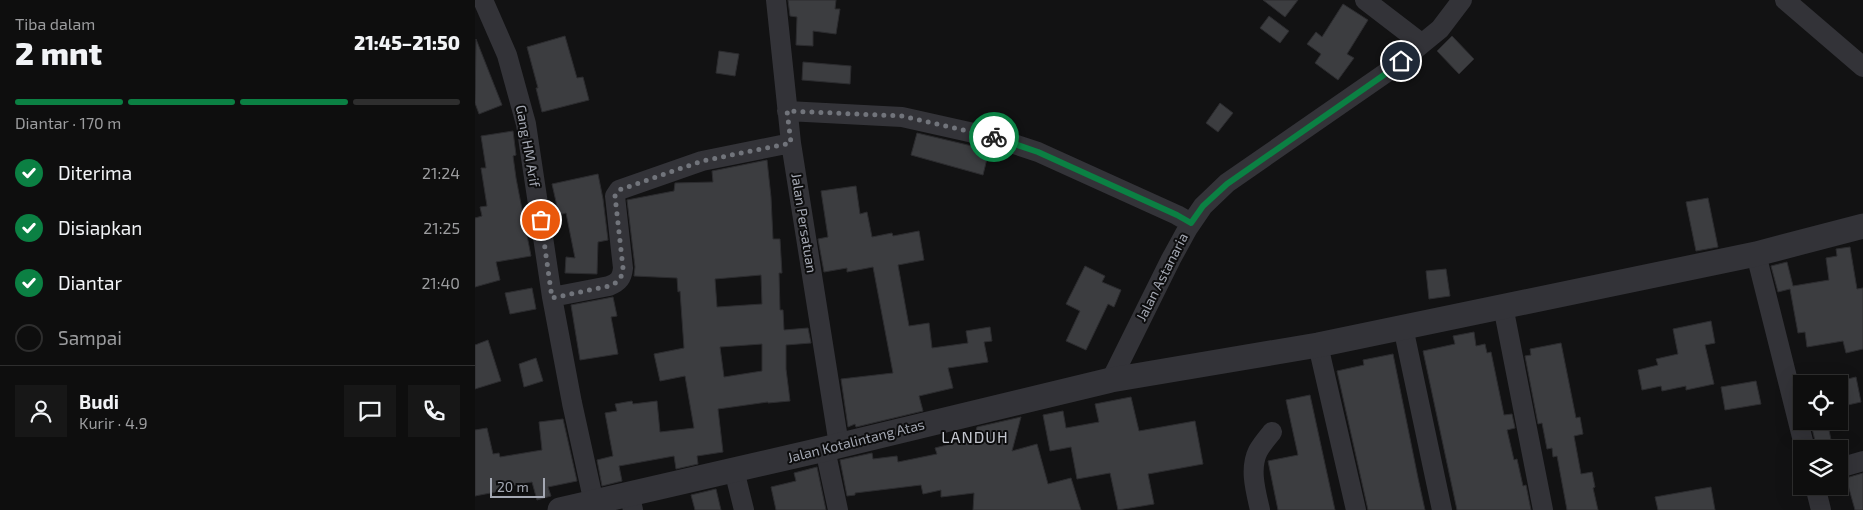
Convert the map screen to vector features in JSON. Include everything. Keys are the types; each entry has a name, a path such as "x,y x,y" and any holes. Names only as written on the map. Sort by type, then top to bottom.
{"street":[{"name":"Gang HM Arif","path":"483,0 507,55 526,124 552,298 594,503"},
{"name":"Jalan Persatuan","path":"776,0 787,111 832,447 838,510"},
{"path":"1365,0 1421,43"},
{"name":"Jalan Astanaria","path":"1111,380 1171,259 1203,206 1227,184 1391,70 1440,29 1463,0"},
{"path":"1785,0 1857,62"},
{"path":"787,111 902,116 996,138 1038,152 1191,223"},
{"path":"552,298 617,283 623,276 615,196 619,190 702,161 791,143"},
{"name":"Jalan Kotalintang Atas","path":"560,510 594,503 631,502 735,470 1111,380 1309,347 1756,254 1863,226"},
{"path":"1756,254 1803,440"},
{"path":"1503,306 1543,510"},
{"path":"1403,327 1442,510"},
{"path":"1309,347 1356,510"},
{"path":"1260,510 1255,490 1254,465 1258,452 1271,432"},
{"path":"1848,465 1863,461"},
{"path":"735,470 744,510"},
{"path":"1817,495 1821,510"}],"building":[{"path":"788,0 836,0 835,9 840,9 836,34 813,31 813,46 796,45 797,17 790,16"},
{"path":"1263,0 1298,0 1285,17"},
{"path":"1343,4 1368,20 1347,54 1354,58 1338,80 1315,63 1321,54 1307,44 1316,32 1322,37"},
{"path":"1269,16 1289,31 1280,43 1260,28"},
{"path":"565,36 577,78 583,77 589,100 542,112 527,47"},
{"path":"1452,36 1474,59 1459,74 1437,51"},
{"path":"476,39 502,105 479,114 475,103"},
{"path":"719,51 739,54 735,76 716,73"},
{"path":"803,62 851,66 850,84 802,80"},
{"path":"1220,103 1233,113 1218,132 1206,123"},
{"path":"513,131 516,155 513,156 516,178 531,256 496,262 500,280 475,287 475,218 482,216 480,207 487,206 481,168 486,168 481,136"},
{"path":"917,133 989,150 983,175 911,155"},
{"path":"767,160 773,239 780,239 782,273 779,273 780,310 783,310 784,330 808,328 811,343 786,345 786,369 790,401 718,409 723,452 697,456 698,464 676,469 674,456 619,466 622,481 602,486 597,460 613,456 605,413 617,411 615,404 632,401 633,404 657,401 660,432 694,428 685,376 660,381 654,354 684,348 680,291 678,292 677,278 634,276 635,267 627,200 674,191 675,183 713,182 712,171","holes":["761,275 762,304 717,307 715,279","762,344 762,371 724,377 720,347"]},
{"path":"598,174 608,240 598,242 597,274 565,273 566,257 575,258 566,213 559,215 552,184"},
{"path":"856,186 860,214 867,212 872,237 892,233 893,236 919,231 924,260 898,265 909,326 929,323 932,348 968,343 966,331 990,327 992,341 984,342 988,362 948,368 953,388 919,396 923,411 856,427 855,424 848,427 841,379 893,373 873,267 847,272 847,268 824,272 818,239 828,237 821,191"},
{"path":"1708,198 1718,247 1696,251 1686,202"},
{"path":"1850,247 1857,289 1863,288 1863,349 1846,353 1843,341 1807,347 1805,332 1798,333 1790,289 1778,292 1771,266 1787,262 1793,286 1829,280 1826,258 1837,256 1836,249"},
{"path":"1085,266 1105,276 1102,282 1121,290 1114,307 1108,304 1086,350 1066,341 1080,311 1066,304"},
{"path":"1446,269 1450,296 1429,299 1426,271"},
{"path":"532,288 536,309 510,314 505,293"},
{"path":"613,297 617,316 611,317 618,354 580,360 571,305"},
{"path":"1711,321 1715,343 1705,345 1714,384 1686,390 1686,386 1662,391 1661,386 1642,390 1638,370 1658,365 1656,359 1678,354 1673,329"},
{"path":"1474,332 1476,346 1485,344 1487,353 1491,352 1504,415 1512,414 1515,428 1507,430 1514,460 1517,459 1523,486 1526,485 1531,510 1457,510 1423,351 1455,344 1453,336"},
{"path":"488,340 501,381 475,389 475,345"},
{"path":"1561,343 1576,418 1580,417 1583,434 1574,436 1581,474 1592,472 1595,487 1593,488 1598,510 1567,510 1557,456 1553,457 1552,448 1547,449 1542,423 1538,424 1525,356 1531,355 1530,349"},
{"path":"1393,354 1425,510 1368,510 1337,371 1364,365 1363,360"},
{"path":"536,358 543,381 524,387 519,364"},
{"path":"1856,377 1861,402 1848,405 1848,379"},
{"path":"1756,381 1761,404 1725,410 1721,387"},
{"path":"1310,395 1335,510 1278,510 1268,461 1298,455 1286,400"},
{"path":"1131,397 1139,431 1195,421 1203,464 1148,474 1154,504 1118,510 1110,473 1077,479 1071,447 1050,451 1043,415 1063,411 1066,428 1099,422 1095,404"},
{"path":"1021,417 1012,451 1037,444 1048,484 1071,478 1081,510 973,510 974,493 941,497 941,490 923,494 921,485 855,493 855,495 847,496 840,460 872,453 873,459 897,456 898,462 937,454 935,448 974,438 977,427"},
{"path":"563,419 577,481 548,487 551,496 537,500 532,482 506,487 506,490 475,496 475,430 487,428 493,454 499,453 500,457 542,450 539,422"},
{"path":"1812,430 1829,430 1831,440 1815,440"},
{"path":"817,467 826,510 776,510 771,487 796,481 794,473"},
{"path":"1863,473 1863,510 1855,510 1848,485 1848,477"},
{"path":"1711,487 1715,510 1658,510 1655,497"},
{"path":"716,489 721,510 695,510 691,495"}],"way so far":[{"path":"541,220 552,298 609,286 617,283 623,276 615,196 619,190 702,161 791,143 787,111 902,116 994,137"}],"district":[{"name":"LANDUH","path":"975,437"}],"route":[{"path":"994,137 1038,152 1191,223 1203,206 1227,184 1391,70 1401,61"}]}
